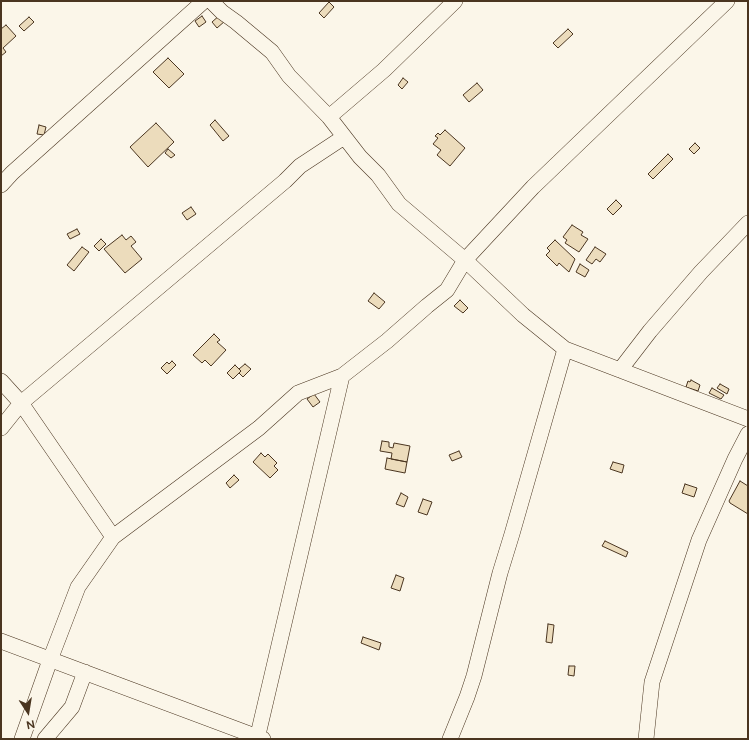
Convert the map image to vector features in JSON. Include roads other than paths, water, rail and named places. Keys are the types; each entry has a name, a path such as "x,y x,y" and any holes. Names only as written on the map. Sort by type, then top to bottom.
{"street":[{"path":"1,185 12,173 204,1"},
{"path":"211,1 222,12 272,52 289,76 329,117 360,156 378,175 399,204 465,260 508,302 565,349 748,419"},
{"path":"329,117 384,70 455,1"},
{"path":"22,739 78,587 113,537 259,428 298,393 342,376 387,342 447,290 465,260 533,187 727,1"},
{"path":"1,428 21,403 300,166 344,137"},
{"path":"620,370 650,331 701,272 748,223"},
{"path":"450,739 474,676 500,573 565,349"},
{"path":"1,641 259,738 342,376"},
{"path":"1,381 21,403 113,537"},
{"path":"646,739 652,682 699,540 735,459 748,434"},
{"path":"45,739 72,708 85,672"}]}
